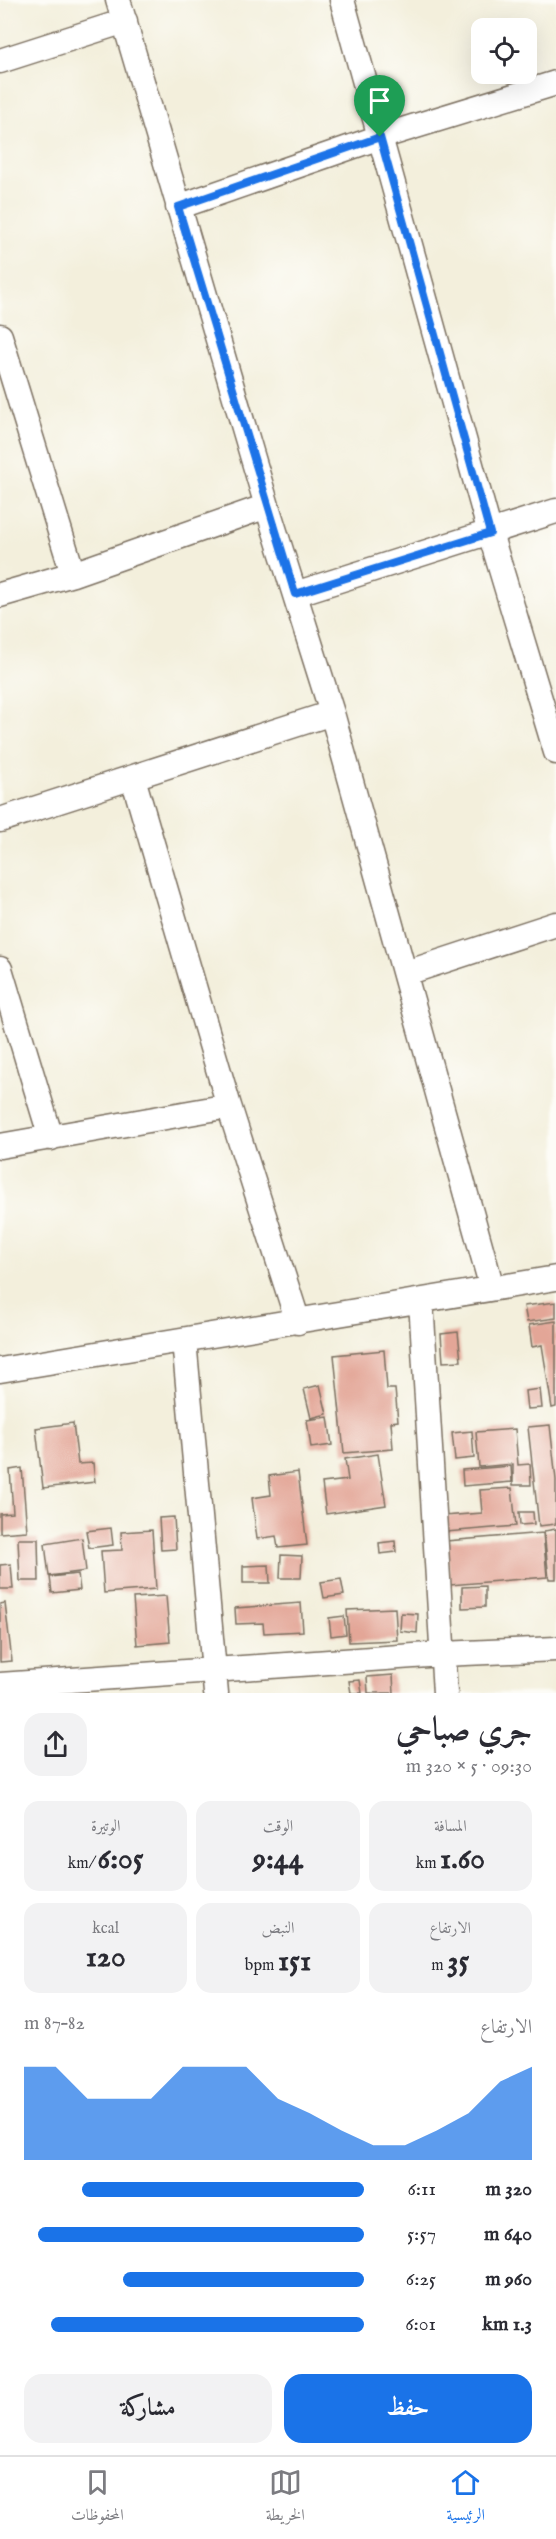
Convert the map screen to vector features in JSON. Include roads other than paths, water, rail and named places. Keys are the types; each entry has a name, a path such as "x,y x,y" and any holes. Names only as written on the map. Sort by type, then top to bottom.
{"street":[{"path":"342,0 490,533 556,752"},
{"path":"0,61 122,11 267,506 332,713 492,1288"},
{"path":"178,207 380,137 556,83"},
{"path":"0,336 6,379 73,574"},
{"path":"0,595 73,574 267,506"},
{"path":"295,594 556,511"},
{"path":"0,820 332,713"},
{"path":"133,778 229,1106 298,1322"},
{"path":"406,973 556,924"},
{"path":"0,969 51,1138"},
{"path":"0,1146 229,1106"},
{"path":"0,1370 556,1278"},
{"path":"421,1301 445,1693"},
{"path":"184,1340 215,1682"},
{"path":"0,1686 215,1682 442,1653 556,1648"}]}
